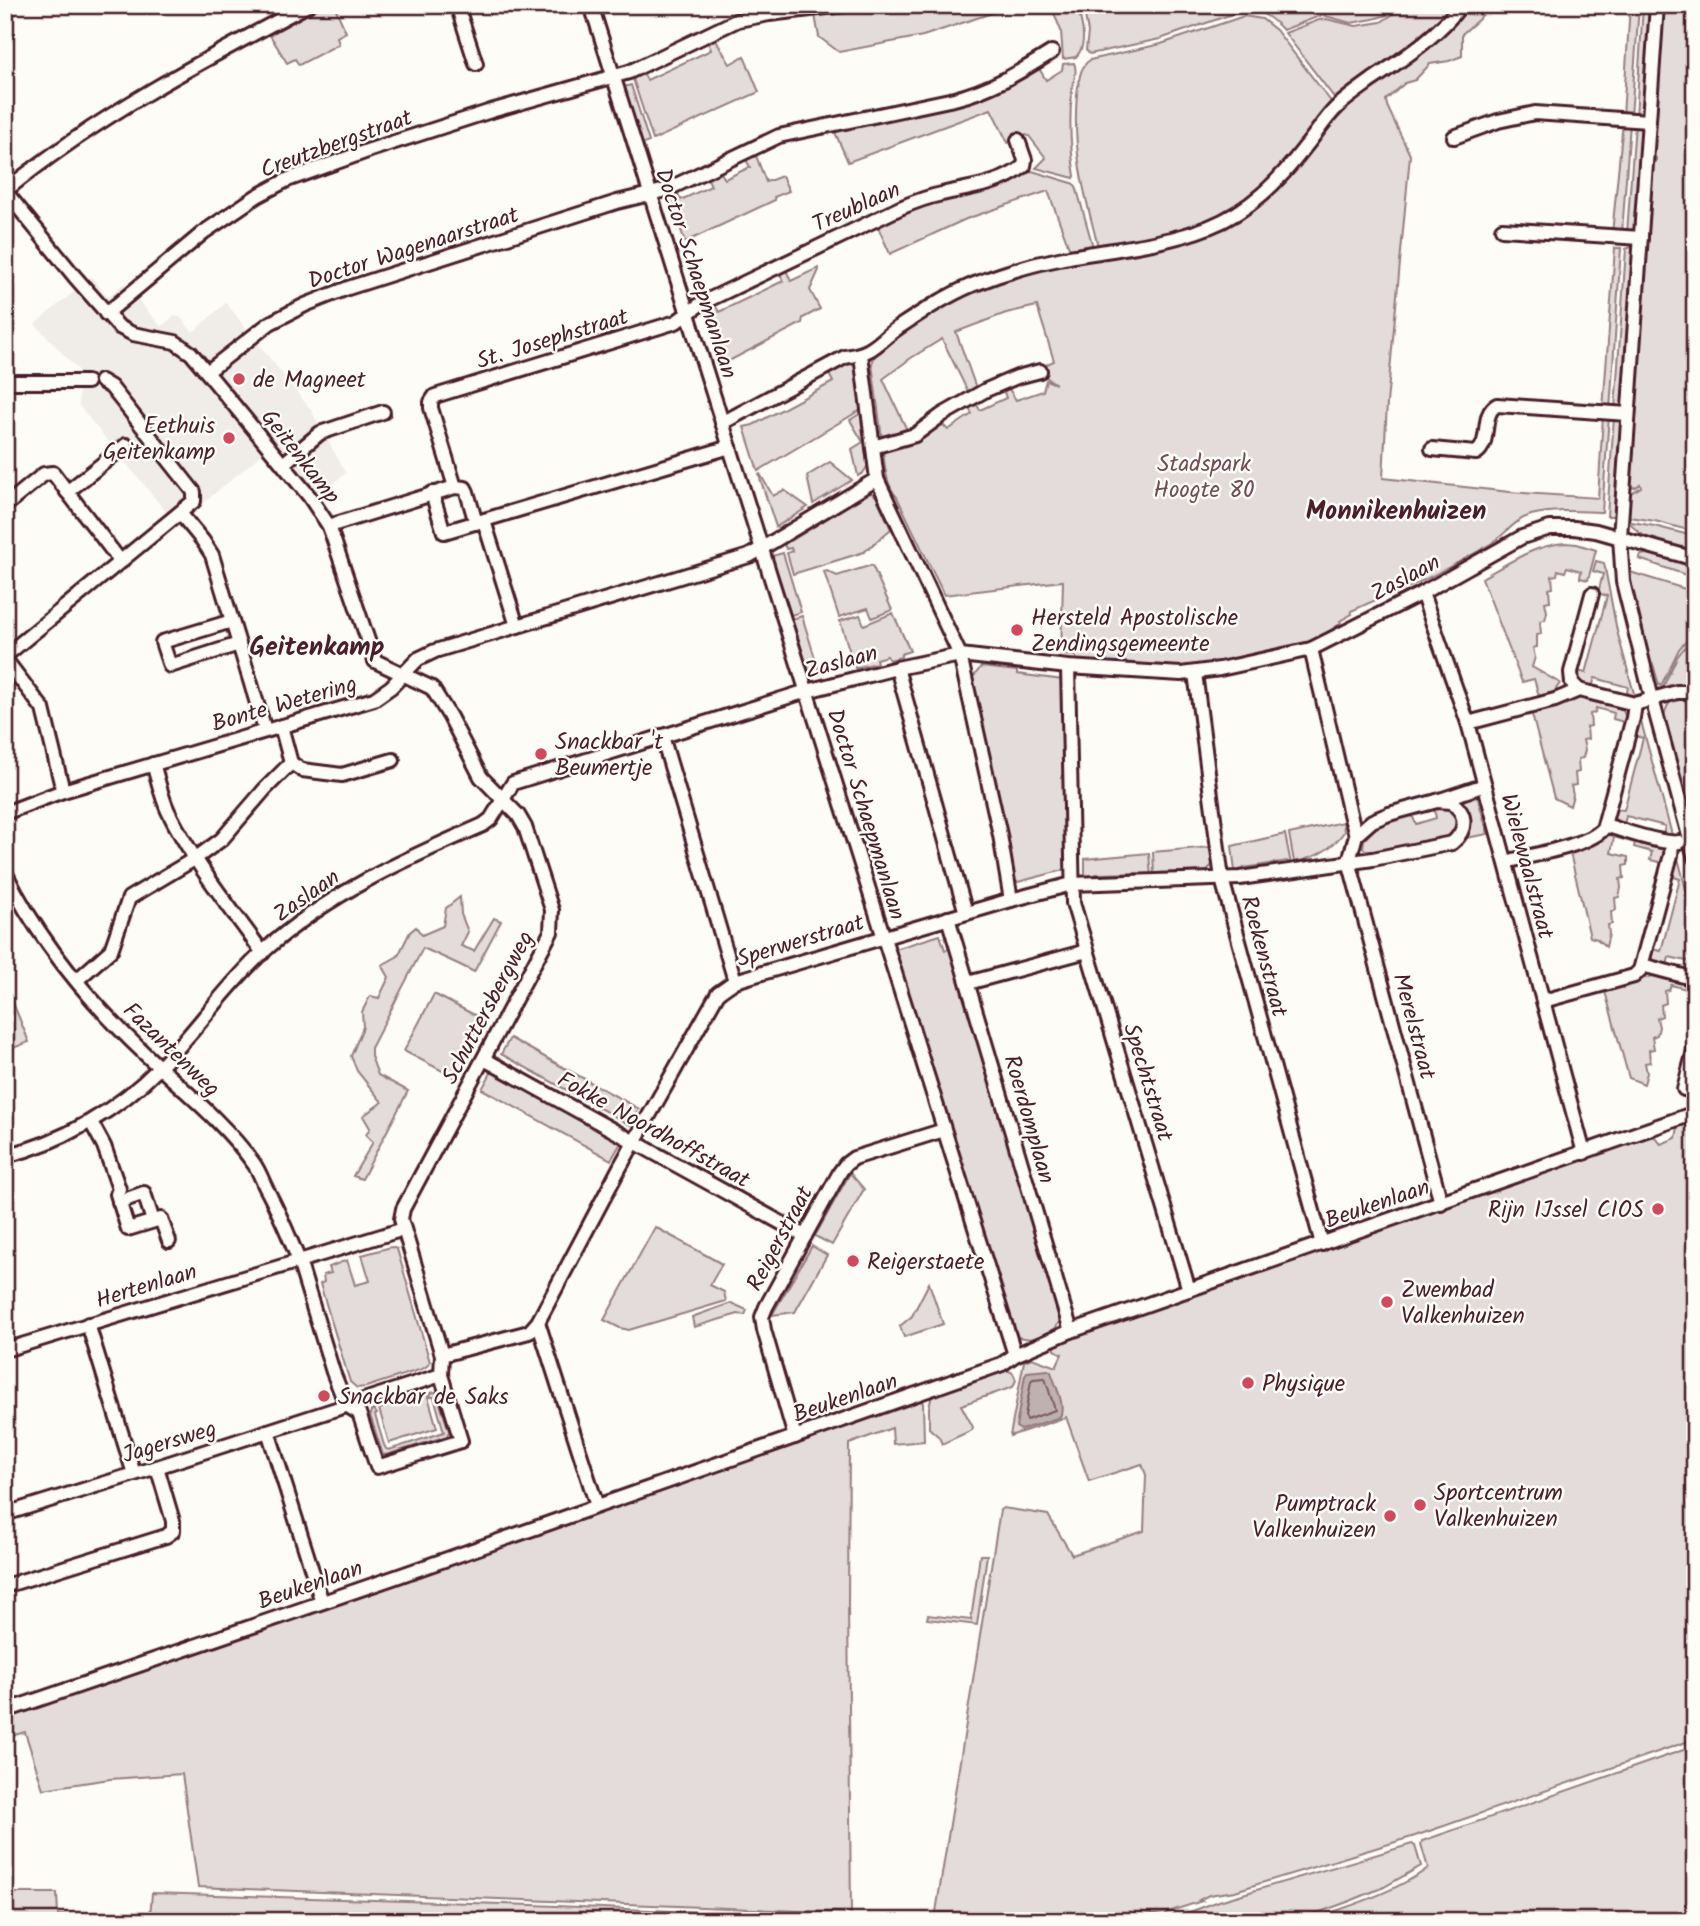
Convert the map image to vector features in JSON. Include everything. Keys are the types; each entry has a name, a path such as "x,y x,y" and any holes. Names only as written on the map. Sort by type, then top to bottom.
{"street":[{"path":"5,191 82,133 166,83 308,5"},
{"path":"457,5 475,64"},
{"name":"Doctor Schaepmanlaan","path":"591,5 1015,1355"},
{"name":"Creutzbergstraat","path":"106,314 204,232 257,195 287,180 491,111 629,72 738,20 844,5"},
{"path":"722,423 845,357 861,355 874,348 932,306 971,286 996,276 1059,259 1172,239 1211,227 1232,216 1268,191 1281,178 1338,106 1438,32 1461,5"},
{"path":"1657,5 1619,537 1623,582 1695,858"},
{"name":"Doctor Wagenaarstraat","path":"207,372 270,323 348,288 604,206 666,190 779,136 982,92 1006,81 1052,52"},
{"path":"1454,136 1498,121 1535,113 1648,121"},
{"name":"Treublaan","path":"687,314 702,303 900,208 925,198 1012,175 1024,166 1025,160 1018,140"},
{"name":"Geitenkamp","path":"5,191 106,314 126,331 168,340 191,354 283,464 329,526 375,661 403,675"},
{"path":"1502,229 1641,238"},
{"name":"St. Josephstraat","path":"456,487 433,413 431,402 435,396 676,322 687,314"},
{"path":"861,355 877,479 960,655 1000,835 1011,900"},
{"path":"873,447 915,435 970,397 1001,383 1040,371"},
{"path":"5,382 87,382"},
{"path":"63,791 43,709 5,658 194,501 194,492 106,384"},
{"path":"1432,449 1476,453 1480,451 1489,415 1497,405 1628,414"},
{"path":"283,464 320,433 383,412"},
{"path":"67,492 126,445"},
{"path":"432,494 444,532 730,447"},
{"path":"5,506 44,474 53,473 121,562"},
{"name":"Bonte Wetering","path":"5,813 63,791 374,699 391,687 418,659 435,651 739,559 877,479"},
{"path":"329,526 456,487 465,488 517,626"},
{"path":"180,513 210,550 265,730"},
{"name":"Zaslaan","path":"5,1156 31,1150 91,1122 117,1105 160,1068 263,953 302,921 364,880 483,825 491,819 513,783 807,691 960,655 1068,667 1181,674 1311,649 1422,593 1522,537 1550,528 1574,528 1619,537 1695,559"},
{"name":"Wielewaalstraat","path":"1422,593 1468,723 1584,1153"},
{"path":"1592,594 1571,671 1572,682 1579,690 1635,704 1677,692 1695,692"},
{"path":"232,621 162,642 170,666 239,644"},
{"path":"1311,649 1356,835 1349,861"},
{"name":"Spechtstraat","path":"1068,667 1073,903 1189,1290"},
{"path":"897,668 966,913"},
{"name":"Roekenstraat","path":"1195,673 1223,879 1322,1244"},
{"name":"Schuttersbergweg","path":"403,675 432,688 481,777 517,815 524,827 552,910 551,932 402,1209 404,1229"},
{"path":"1468,723 1555,700 1579,690"},
{"path":"1506,862 1582,842 1597,835 1605,825 1635,704"},
{"path":"281,726 292,763 302,770 342,775 393,760"},
{"path":"662,736 735,981"},
{"path":"77,980 111,950 129,898 196,858 222,839 265,789 292,763"},
{"path":"153,764 166,808 196,858 263,953"},
{"path":"1356,835 1372,821 1389,814 1485,785"},
{"name":"Sperwerstraat","path":"538,1322 718,993 735,981 1072,884 1223,879 1373,859 1452,843 1461,835 1461,812 1451,802 1437,801"},
{"path":"1605,825 1672,843 1689,837"},
{"path":"1543,1000 1634,976 1640,970 1672,843"},
{"name":"Merelstraat","path":"1349,861 1441,1203"},
{"name":"Fazantenweg","path":"5,872 38,930 77,980 108,1016 225,1128 255,1166 284,1223 299,1261 345,1405 359,1413 377,1467 461,1441 441,1375"},
{"name":"Roerdomplaan","path":"948,918 1072,1331"},
{"path":"968,983 1087,951"},
{"path":"1642,965 1695,979"},
{"path":"1684,1089 1695,1047"},
{"name":"Fokke Noordhoffstraat","path":"484,1059 805,1236"},
{"name":"Beukenlaan","path":"5,1711 1002,1364 1015,1355 1072,1331 1695,1113"},
{"path":"91,1122 104,1146 119,1189 117,1194 128,1229 161,1219 169,1241"},
{"name":"Reigerstraat","path":"795,1437 764,1330 762,1317 766,1307 839,1172 846,1164 854,1158 944,1130"},
{"path":"119,1202 144,1193 153,1221"},
{"path":"404,1229 442,1355 441,1375"},
{"name":"Hertenlaan","path":"5,1349 404,1229"},
{"path":"442,1355 529,1332 538,1322"},
{"path":"538,1322 597,1506"},
{"path":"88,1324 134,1474"},
{"name":"Jagersweg","path":"5,1514 441,1375"},
{"path":"268,1431 322,1602"},
{"path":"5,1586 166,1536 173,1531 173,1521 157,1467"}],"shaded area":[{"path":"92,277 108,297 124,283 161,327 174,316 180,317 193,332 226,303 311,410 346,473 317,496 274,444 177,525 79,406 78,370 35,324"}],"green space":[{"path":"324,5 334,5 346,32 337,37 339,44 299,65 295,59 287,63 270,35"},
{"path":"897,5 1016,5 923,36 839,52 819,37 815,15"},
{"path":"1051,5 1077,5 1083,39 1076,57 1063,59 1061,31"},
{"path":"1083,5 1401,5 1387,15 1373,19 1351,23 1322,15 1283,30 1266,15 1244,10 1160,39 1090,54 1086,50 1088,32"},
{"path":"1407,5 1453,5 1434,26 1336,100 1285,33 1326,19 1356,26 1381,22"},
{"name":"Stadspark Hoogte 80","path":"1469,5 1488,5 1480,18 1462,34 1462,56 1430,64 1415,80 1405,83 1386,100 1410,155 1387,403 1383,478 1510,492 1598,498 1603,416 1609,416 1602,512 1558,511 1525,517 1492,543 1454,564 1390,596 1389,594 1351,611 1352,614 1318,639 1199,667 1076,661 1076,656 1061,655 1063,581 944,595 890,487 883,451 907,444 941,423 948,430 972,414 968,406 975,402 980,410 1006,398 1003,389 1009,389 1016,400 1043,391 1046,380 1056,384 1046,377 1047,364 1054,361 1037,306 1006,313 956,332 976,388 968,392 942,339 883,379 907,430 882,439 872,364 879,351 918,322 956,300 996,283 1059,265 1170,245 1233,222 1269,197 1353,103 1442,36"},
{"path":"1630,5 1639,5 1631,117 1623,116"},
{"path":"1643,5 1650,5 1643,117 1636,117"},
{"path":"1664,5 1695,5 1695,532 1628,515 1629,494 1641,487 1640,484 1630,488 1653,164 1656,162 1653,156"},
{"path":"1244,16 1262,19 1276,30 1332,103 1279,171 1239,204 1218,215 1172,231 1098,246 1084,189 1076,134 1077,94 1080,75 1086,63 1161,44"},
{"path":"714,37 730,64 744,56 759,92 653,140 632,76 642,71 647,80 711,50 707,40"},
{"path":"1074,63 1070,123 1074,178 1036,168 1046,158 1029,136 1008,143 991,109 848,162 834,130 954,106 1008,87 1037,69 1046,80 1062,70 1063,64"},
{"path":"631,85 649,142 641,145 624,87"},
{"path":"1623,122 1630,123 1622,233 1612,234"},
{"path":"1635,123 1642,124 1634,234 1627,233"},
{"path":"755,153 766,182 782,176 789,191 685,242 669,193 676,190 681,200 711,186 708,179 721,173 725,179 750,167 745,158"},
{"path":"1032,171 1076,186 1093,247 1070,250 1048,191 966,219 890,254 877,225 934,201 1000,186"},
{"path":"1634,246 1622,410 1615,409 1626,249"},
{"path":"1615,248 1621,248 1610,410 1603,409"},
{"path":"785,268 791,281 818,268 810,290 820,309 803,318 802,323 723,364 705,307 714,303 719,312 783,281 779,271"},
{"path":"849,363 856,367 862,409 758,471 744,427 753,425 833,382 828,372"},
{"path":"863,412 869,464 858,476 852,449 863,442 850,420"},
{"path":"1614,417 1621,417 1614,514 1607,516"},
{"path":"830,462 852,480 813,504 807,476"},
{"path":"760,474 773,496 784,490 808,507 776,527"},
{"path":"871,493 876,496 891,529 864,552 793,574 787,553 792,551 791,548 786,549 783,541 791,541"},
{"path":"1632,522 1693,536 1695,552 1651,540 1637,530"},
{"path":"1565,543 1596,550 1588,580 1580,578 1581,571 1567,567 1565,572 1558,570 1557,575 1552,576 1553,588 1549,589 1550,601 1545,602 1547,612 1545,620 1540,621 1541,634 1537,635 1537,647 1533,648 1535,657 1532,667 1560,683 1554,692 1539,696 1534,679 1522,682 1482,578 1532,551"},
{"path":"783,553 801,612 791,615 772,556"},
{"path":"1652,553 1695,566 1695,578 1639,559 1641,555"},
{"path":"1596,561 1604,563 1617,631 1635,697 1626,697 1628,687 1595,678 1592,687 1583,684 1578,678 1577,671 1586,673 1607,596 1598,593 1603,574 1593,571"},
{"path":"872,565 892,610 872,618 868,608 839,617 824,572 837,576"},
{"path":"1630,572 1695,592 1695,631 1679,649 1661,686 1653,664 1650,665"},
{"path":"893,613 910,651 901,654 901,657 889,660 887,656 876,659 877,663 855,668 840,621 860,615 864,625"},
{"path":"802,616 820,674 811,677 792,619"},
{"path":"1695,634 1695,687 1663,687 1677,657"},
{"path":"981,667 1063,680 1068,869 1014,883 970,677"},
{"path":"1678,697 1695,697 1695,831 1664,716 1668,705"},
{"path":"1579,698 1619,708 1625,717 1624,722 1613,719 1614,713 1596,708 1595,713 1590,714 1591,726 1587,727 1588,739 1583,740 1583,758 1578,759 1579,772 1575,773 1576,785 1571,786 1573,795 1570,806 1554,798 1531,711"},
{"path":"1639,714 1672,835 1663,835 1665,826 1626,816 1624,825 1618,823 1614,817 1614,809 1624,810 1643,738 1634,736"},
{"path":"1476,792 1488,834 1466,838 1468,817 1464,807 1456,799"},
{"path":"1450,808 1456,819 1456,827 1449,838 1374,854 1363,848 1364,840 1379,824 1412,815 1416,824 1436,818 1434,809"},
{"path":"1343,822 1344,832 1328,848 1294,862 1289,834"},
{"path":"1613,833 1662,846 1666,851 1664,863 1650,860 1652,852 1634,847 1635,843 1614,837 1611,853 1628,857 1628,865 1623,866 1624,878 1620,879 1619,897 1615,898 1616,910 1611,912 1612,924 1608,925 1606,947 1590,937 1569,849"},
{"path":"1285,834 1291,864 1287,861 1235,872 1232,846"},
{"path":"1210,847 1212,865 1206,875 1200,871 1158,873 1154,876 1153,852"},
{"path":"1149,853 1151,877 1143,877 1140,873 1096,874 1093,878 1085,877 1085,859"},
{"path":"1677,854 1695,924 1695,963 1669,957 1667,966 1654,962 1651,949 1661,951 1680,879 1671,876"},
{"path":"460,897 461,914 468,932 461,946 474,951 494,918 501,921 474,972 423,948 371,1048 378,1075 408,1091 362,1179 353,1176 373,1142 366,1135 370,1128 363,1116 382,1102 357,1071 351,1056 363,1027 362,1012 370,996 379,998 389,977 382,965 398,956 410,932 416,927 422,935 443,926 446,908"},
{"path":"940,935 945,950 951,948 1062,1321 1054,1331 1032,1339 1016,1337 895,949"},
{"path":"1658,975 1695,984 1695,998 1689,997 1690,990 1671,985 1669,990 1665,991 1666,1003 1661,1005 1662,1016 1657,1018 1657,1035 1652,1037 1654,1049 1649,1050 1650,1062 1645,1063 1647,1073 1644,1084 1629,1078 1604,988"},
{"path":"5,983 29,1042 5,1051"},
{"path":"434,994 486,1021 456,1078 404,1051"},
{"path":"510,1038 639,1109 630,1125 501,1054"},
{"path":"492,1071 621,1143 611,1160 482,1089"},
{"name":"Sportcentrum Valkenhuizen","path":"1695,1120 1695,1739 1415,1836 1235,1891 1209,1895 1199,1900 1202,1901 1165,1913 1127,1917 936,1912 1000,1510 1003,1508 1048,1515 1072,1555 1144,1531 1146,1475 1142,1464 1089,1481 1066,1417 1010,1436 1024,1361 1032,1358 1056,1367 1062,1354 1055,1350 1057,1343 1647,1137 1655,1137 1661,1144 1676,1138 1678,1127"},
{"path":"850,1173 864,1189 832,1245 815,1236"},
{"path":"655,1227 722,1264 710,1285 724,1292 726,1301 629,1330 620,1328 604,1320"},
{"path":"812,1246 827,1255 795,1312 772,1315"},
{"path":"391,1247 397,1249 430,1362 422,1369 357,1388 350,1382 320,1284 324,1282 323,1275 331,1273 329,1267 347,1260 355,1285 370,1281 362,1255"},
{"path":"929,1283 943,1324 904,1337 900,1326 912,1316"},
{"path":"731,1303 747,1310 745,1315 738,1314 694,1327 692,1317"},
{"path":"1004,1370 1013,1373 1016,1380 1013,1387 961,1405 973,1427 972,1430 942,1444 929,1428 932,1395"},
{"path":"436,1392 449,1431 447,1436 383,1455 371,1411 374,1410 377,1414 375,1415 384,1445 389,1450 444,1432 434,1397 431,1397 430,1393"},
{"path":"427,1393 437,1428 389,1443 379,1409"},
{"path":"919,1400 923,1403 924,1441 893,1444 892,1428 849,1444 851,1913 198,1887 182,1774 110,1779 43,1789 25,1732 5,1738 5,1717"},
{"path":"980,1555 987,1555 977,1625 927,1619 928,1615 971,1620"},
{"path":"1695,1746 1695,1921 1302,1921 1368,1899 1401,1885 1428,1868 1422,1841"},
{"path":"1412,1844 1421,1866 1384,1887 1320,1912 1280,1921 1154,1921 1179,1916 1219,1901"},
{"path":"5,1893 57,1893 58,1915 150,1917 152,1893 908,1921 5,1921"}],"water":[{"path":"1048,1370 1061,1401 1060,1417 1021,1430 1016,1427 1025,1375 1027,1372"}],"place":[{"name":"de Magneet","path":"239,379"},
{"name":"Eethuis Geitenkamp","path":"229,438"},
{"name":"Hersteld Apostolische Zendingsgemeente","path":"1017,630"},
{"name":"Snackbar 't Beumertje","path":"541,754"},
{"name":"Rijn IJssel CIOS","path":"1658,1209"},
{"name":"Reigerstaete","path":"853,1261"},
{"name":"Zwembad Valkenhuizen","path":"1387,1302"},
{"name":"Physique","path":"1248,1383"},
{"name":"Snackbar de Saks","path":"324,1396"},
{"name":"Sportcentrum Valkenhuizen","path":"1420,1505"},
{"name":"Pumptrack Valkenhuizen","path":"1390,1516"}],"district":[{"name":"Monnikenhuizen","path":"1396,510"},
{"name":"Geitenkamp","path":"317,646"}]}
